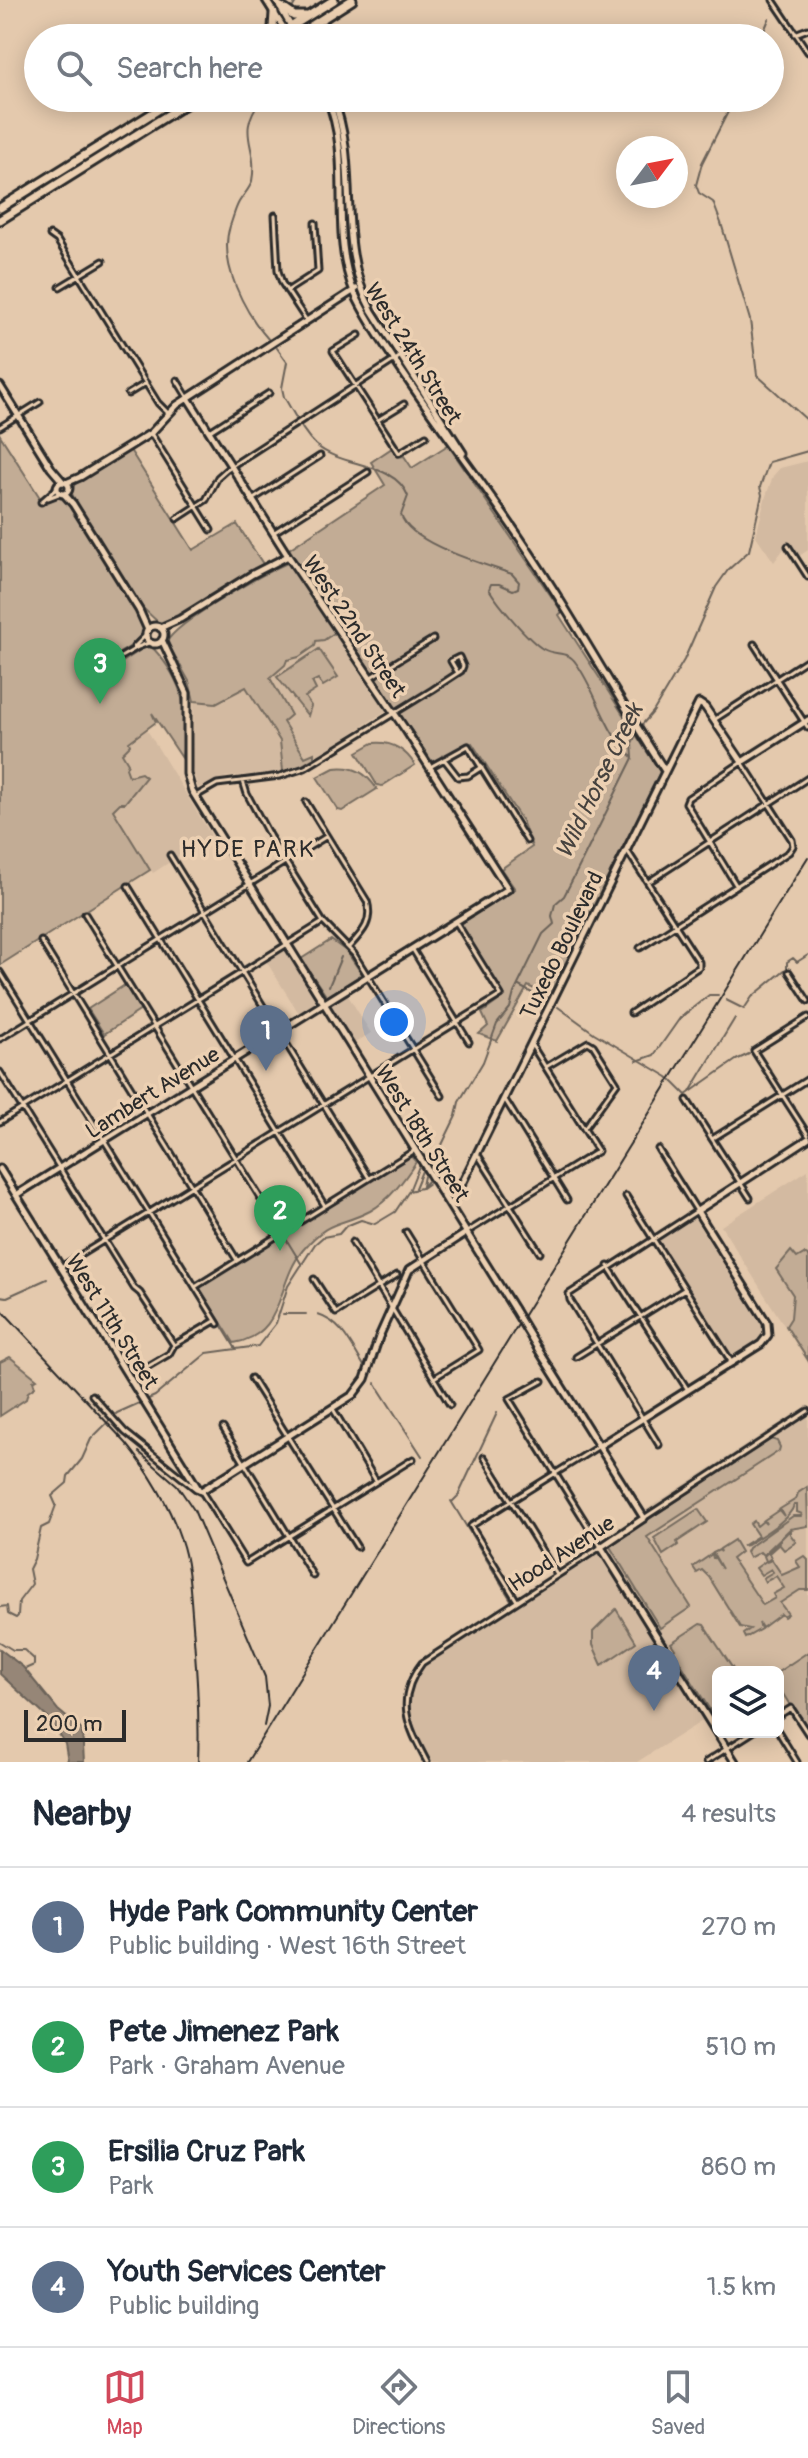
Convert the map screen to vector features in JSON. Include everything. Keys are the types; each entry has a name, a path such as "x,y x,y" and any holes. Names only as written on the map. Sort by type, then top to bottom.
{"main road":[{"path":"306,24 334,0"},
{"path":"277,7 311,20 352,0"},
{"path":"310,24 311,20"},
{"path":"0,208 154,112"},
{"path":"0,220 173,112"}],"street":[{"path":"266,0 277,7"},
{"path":"773,0 808,52"},
{"path":"795,34 808,29"},
{"name":"West 24th Street","path":"331,112 338,137 342,242 353,291 543,574 665,771"},
{"name":"West 24th Street","path":"337,112 344,137 349,241 360,287 398,358"},
{"path":"275,215 278,271 307,321"},
{"path":"287,291 318,271 315,223"},
{"path":"50,235 57,240 146,383 169,414"},
{"path":"60,287 103,261"},
{"path":"41,502 151,433 188,398 360,287"},
{"path":"359,335 333,351 399,453 426,436"},
{"path":"177,519 209,496 218,477 231,466 398,358"},
{"name":"West 22nd Street","path":"177,380 273,533 371,677 508,889"},
{"path":"128,394 146,383"},
{"path":"0,386 139,610 148,632"},
{"path":"210,431 269,393"},
{"path":"0,427 40,402"},
{"path":"378,420 404,404"},
{"path":"151,433 211,530"},
{"path":"252,500 320,456"},
{"path":"273,533 368,472"},
{"path":"788,546 808,577"},
{"path":"114,661 148,632 180,619 288,556"},
{"path":"139,610 158,627"},
{"path":"128,652 163,639 180,619"},
{"name":"West 18th Street","path":"158,627 187,693 187,774 195,797 644,1518"},
{"name":"West 18th Street","path":"148,632 153,643 175,667"},
{"path":"371,677 433,639"},
{"path":"736,885 686,803 688,798 807,723 754,644"},
{"path":"195,797 217,784 280,776 305,768 458,673 463,666 459,657 451,661 458,673"},
{"path":"640,948 789,852 793,846 714,720 808,659"},
{"name":"Tuxedo Boulevard","path":"450,1207 700,701 714,720"},
{"path":"430,767 468,746 527,841"},
{"path":"444,759 458,777 468,776 482,767"},
{"path":"649,882 808,778"},
{"path":"243,781 247,794 285,861 323,922 332,934 349,947 442,1096"},
{"path":"306,802 370,910 365,931 349,947"},
{"path":"0,1039 327,836"},
{"path":"626,849 699,962 699,967 631,1013"},
{"path":"170,855 369,1178"},
{"path":"128,886 325,1206"},
{"name":"Lambert Avenue","path":"16,1195 508,889"},
{"path":"85,914 282,1233"},
{"path":"0,1122 323,922"},
{"path":"61,1267 501,995 456,922"},
{"path":"41,941 237,1260"},
{"path":"412,950 469,1042"},
{"path":"0,972 217,1322 174,1345 169,1354 140,1371"},
{"path":"789,972 808,1001"},
{"path":"659,1445 569,1294 808,1137 754,1051 808,1017"},
{"path":"546,1067 588,1042 617,1083 584,1129"},
{"path":"92,1395 125,1432 191,1487 200,1490 353,1395 365,1379 409,1270 598,1151 531,1044"},
{"path":"0,1072 134,1288 174,1345"},
{"path":"712,1139 808,1079"},
{"path":"504,1098 567,1200"},
{"path":"687,1100 750,1198"},
{"path":"517,1601 471,1526 732,1363 761,1344 768,1335 767,1323 658,1149"},
{"path":"195,1287 415,1150"},
{"path":"476,1153 540,1253"},
{"name":"West 11th Street","path":"0,1169 246,1563 289,1537"},
{"path":"443,1196 463,1179"},
{"path":"626,1196 732,1363"},
{"path":"406,1232 479,1350 434,1378"},
{"path":"352,1242 450,1405"},
{"path":"608,1266 688,1390"},
{"path":"314,1279 336,1313 397,1275"},
{"path":"576,1357 685,1289"},
{"path":"251,1378 357,1547"},
{"path":"542,1381 509,1399 735,1762"},
{"path":"333,1409 377,1482"},
{"name":"Hood Avenue","path":"427,1762 407,1717 406,1697 413,1676 424,1661 808,1411"},
{"path":"223,1428 313,1576"},
{"path":"484,1457 557,1575"},
{"path":"289,1537 413,1459"},
{"path":"784,1712 791,1708 808,1734"},
{"path":"706,1762 743,1738"},
{"path":"782,1738 797,1762"}],"shaded area":[{"path":"0,435 44,504 61,494 69,502 74,498 70,490 75,484 130,450 193,550 237,524 263,564 166,624 160,624 144,609 138,613 147,629 137,642 115,656 121,663 145,647 153,648 178,686 185,726 182,758 152,713 156,722 129,742 130,745 122,753 128,763 129,776 141,773 146,777 125,803 120,803 113,810 150,870 0,965"},
{"path":"448,445 562,612 559,615 660,772 549,996 528,986 497,1041 479,1034 488,1026 482,1013 505,996 461,924 515,889 501,869 532,847 522,821 472,743 433,763 289,549 385,485 371,462 392,448 398,457 404,456 412,468"},
{"path":"808,461 808,550 799,556 789,542 774,562 756,536 765,499 773,476 780,468"},
{"path":"290,562 337,631 324,640 316,641 315,646 299,657 287,660 270,678 291,715 283,722 305,757 314,753 314,758 297,768 283,771 280,741 246,687 216,703 194,701 189,681 167,642 204,610"},
{"path":"336,630 387,710 298,769 286,770 282,740 247,686"},
{"path":"319,649 338,677 323,686 318,679 312,682 316,690 305,697 311,706 308,716 277,677"},
{"path":"246,687 280,741 284,771 226,777 198,788 192,768 194,703 223,701"},
{"path":"147,730 211,835 153,873 110,807 116,753"},
{"path":"373,743 397,747 415,765 382,786 377,785 357,752"},
{"path":"334,768 359,771 377,789 342,811 338,810 317,777"},
{"path":"331,940 346,951 362,974 327,997 301,959"},
{"path":"284,949 318,1001 300,1015 266,961"},
{"path":"125,985 141,1010 104,1034 88,1009"},
{"path":"347,994 371,1033 353,1044 329,1006"},
{"path":"411,1156 416,1162 384,1201 370,1211 328,1228 312,1240 294,1263 271,1319 251,1338 234,1343 201,1286"},
{"path":"808,1170 808,1363 721,1226"},
{"path":"694,1218 764,1328 759,1342 734,1357 730,1357 659,1244 660,1239"},
{"path":"791,1251 797,1258 804,1254 808,1256 808,1360 786,1326 791,1318 793,1295 776,1269"},
{"path":"10,1357 37,1379 33,1381 35,1387 28,1392 26,1399 0,1416 0,1362"},
{"path":"808,1405 808,1652 784,1668 712,1666 712,1715 637,1762 427,1762 412,1732 406,1703 413,1676 424,1661 648,1519 644,1511"},
{"path":"771,1439 777,1441 779,1451 647,1537 691,1607 660,1628 609,1545"},
{"path":"807,1487 808,1526 790,1529 763,1555 760,1552 749,1558 748,1548 793,1516 802,1514 797,1512 797,1505 794,1505 781,1522 742,1546 758,1536 750,1524 754,1521 757,1526 763,1521 766,1524 764,1520 779,1510 784,1516 780,1509"},
{"path":"698,1509 707,1522 663,1555 654,1538"},
{"path":"790,1530 796,1542 784,1550 779,1544 769,1553 771,1558 766,1562 772,1560 782,1575 800,1567 796,1561 804,1556 808,1560 808,1590 800,1590 780,1603 788,1614 784,1617 781,1614 762,1628 759,1623 761,1629 745,1638 743,1634 750,1629 740,1627 709,1577 702,1570 697,1573 693,1567 712,1554 722,1569 713,1553 721,1552 720,1549 734,1540 741,1552 732,1559 763,1605 784,1588 776,1576 765,1582 763,1578 773,1572 771,1569 761,1575 756,1568 766,1561 764,1556"},
{"path":"616,1609 636,1642 602,1665 593,1645 593,1632"},
{"path":"700,1624 704,1625 731,1666 712,1666 712,1709 673,1651 675,1649 671,1643"},
{"path":"0,1649 23,1667 58,1710 82,1730 84,1762 68,1762 65,1744 51,1721 0,1674"},
{"path":"808,1652 808,1734 784,1696 784,1668"}],"waterway":[{"path":"293,7 297,0"},
{"path":"767,24 769,19"},
{"path":"254,112 248,131 253,158 252,181 230,226 228,256 243,302 269,340"},
{"path":"728,112 702,163 696,185 699,193 713,202 721,223 750,320 757,375 808,421"},
{"path":"277,348 287,362 282,388 284,397 311,440 339,458 391,476 408,496 401,515 418,535 449,552 512,574 519,582 518,588 513,590 491,584 489,589 514,622 537,645 573,659 615,737 633,758"},
{"name":"Wild Horse Creek","path":"640,727 653,712 684,660 716,587 728,570 749,551 762,495 760,487 769,462 808,451"},
{"name":"Wild Horse Creek","path":"435,1170 440,1162 439,1151 456,1116 459,1102 483,1062 497,1024 510,1008 514,993 543,934 554,924 555,904 564,896 633,758 632,743 637,733"},
{"path":"726,1000 744,1009 752,997 787,968 787,962 793,958 797,962 808,955"},
{"path":"329,986 341,957"},
{"path":"519,986 547,1001"},
{"path":"637,1061 654,1055 680,1018 709,995 718,995"},
{"path":"558,1007 594,1033 668,1077 686,1095 749,1054"},
{"path":"690,1092 735,1018"},
{"name":"Wild Horse Creek","path":"429,1163 438,1152"},
{"name":"Wild Horse Creek","path":"427,1158 434,1154"},
{"name":"Wild Horse Creek","path":"432,1167 439,1158"},
{"name":"Wild Horse Creek","path":"409,1191 419,1166"},
{"name":"Wild Horse Creek","path":"437,1175 439,1167"},
{"name":"Wild Horse Creek","path":"415,1188 422,1171"},
{"name":"Wild Horse Creek","path":"422,1186 424,1176"},
{"name":"Wild Horse Creek","path":"0,1607 7,1606 8,1614 18,1616 19,1601 32,1584 29,1569 41,1528 49,1524 56,1505 52,1496 67,1483 68,1476 82,1459 91,1439 117,1413 155,1396 207,1353 258,1346 276,1323 288,1286 315,1244 323,1237 339,1234 346,1226 361,1220 375,1224 395,1212 409,1191 421,1188 428,1180"},
{"name":"Wild Horse Creek","path":"422,1188 429,1183"},
{"path":"283,1234 302,1265"},
{"path":"0,1296 7,1297 47,1279"},
{"path":"283,1314 306,1314"},
{"path":"318,1315 340,1329 364,1366"},
{"path":"220,1323 236,1349"},
{"path":"133,1376 147,1399"},
{"path":"375,1383 422,1456"},
{"path":"452,1502 458,1496 497,1413"},
{"path":"451,1501 511,1600"},
{"name":"Wild Horse Creek","path":"0,1642 13,1650 24,1650 34,1659 34,1665 25,1669"}],"railway":[{"path":"247,1762 808,857"},
{"path":"0,1308 126,1443 171,1514 184,1549 189,1576 197,1688 198,1762"},
{"path":"139,1452 177,1485 194,1510 265,1677 268,1706 264,1726"}],"place":[{"name":"Ersilia Cruz Park","path":"100,704"},
{"name":"Hyde Park Community Center","path":"266,1071"},
{"name":"Pete Jimenez Park","path":"280,1251"},
{"name":"Youth Services Center","path":"654,1711"}],"district":[{"name":"HYDE PARK","path":"248,849"}]}
